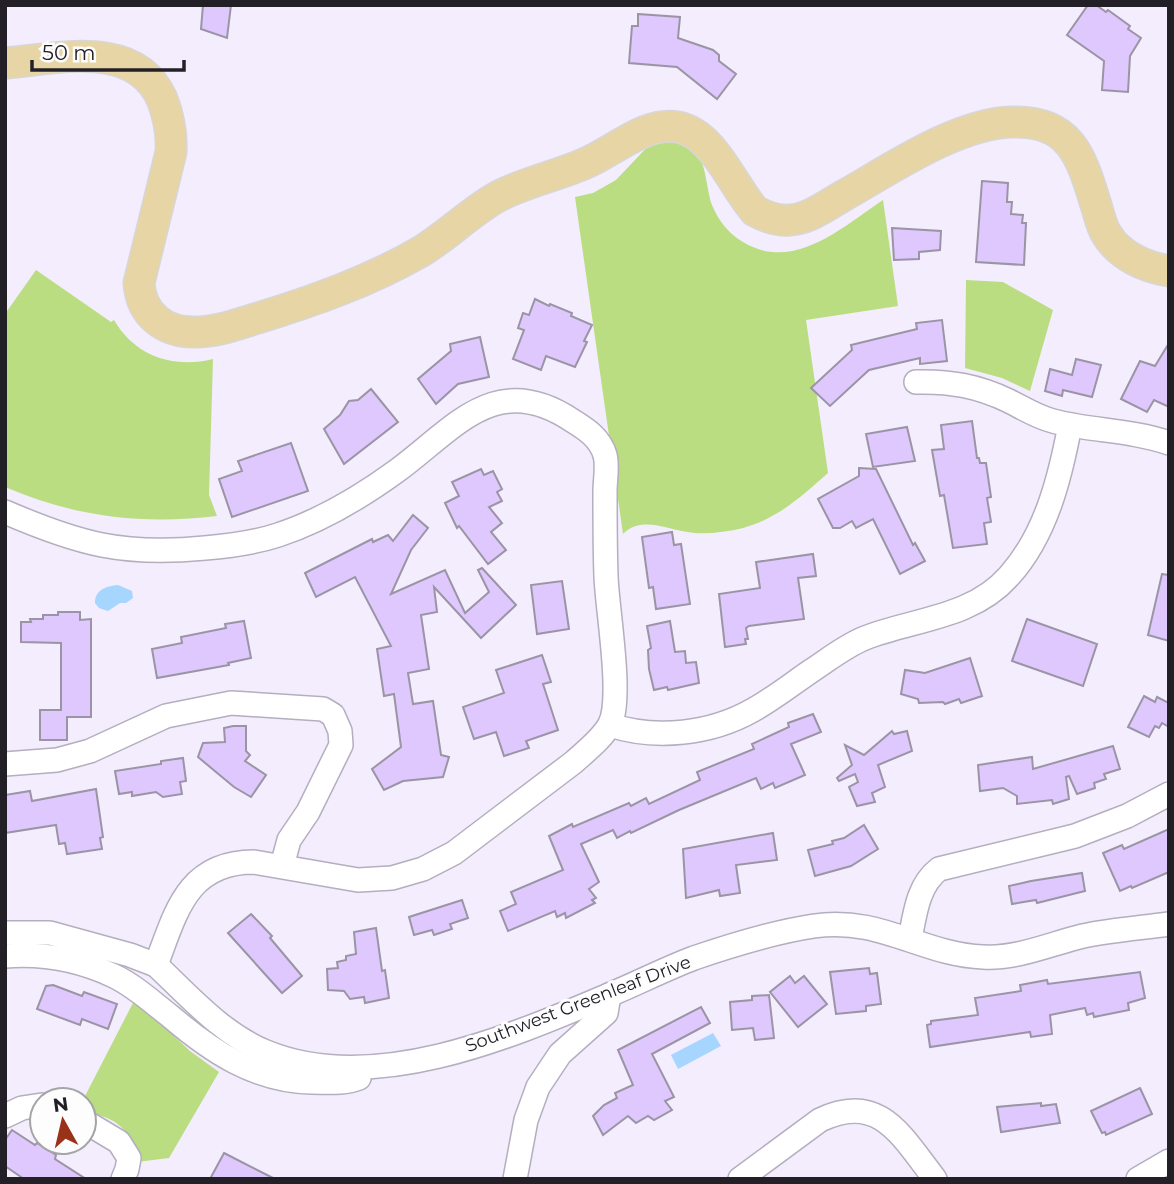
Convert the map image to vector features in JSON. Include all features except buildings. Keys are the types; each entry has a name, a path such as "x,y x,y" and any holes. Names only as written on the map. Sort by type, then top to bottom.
{"main road":[{"path":"5,63 101,57 131,65 149,78 169,117 172,135 171,152 139,283 140,294 142,304 159,322 183,331 223,328 308,302 400,263 501,195 586,163 640,134 665,126 689,130 707,143 755,211 765,216 790,220 817,211 972,128 1011,122 1030,122 1049,127 1067,139 1079,156 1108,236 1120,250 1142,264 1169,271"}],"street":[{"path":"916,382 961,383 982,389 1049,420 1141,434 1169,443"},
{"path":"5,512 71,538 133,551 171,551 235,545 276,536 341,507 400,469 453,424 473,411 497,402 541,405 568,417 591,432 604,453 606,583 614,686 610,725 574,762 454,853 424,869 392,878 358,880 282,866 238,862 226,864 194,883 181,903 156,965 50,933 5,933"},
{"path":"610,725 656,734 705,728 733,720 754,709 851,644 967,607 989,595 1022,561 1036,538 1057,482 1070,425"},
{"path":"5,764 57,760 90,751 166,716 231,703 323,709 333,715 340,731 341,744 308,812 289,840 282,866"},
{"path":"910,939 924,885 939,869 1075,836 1127,816 1169,794"},
{"name":"Southwest Greenleaf Drive","path":"156,965 222,1026 264,1051 284,1058 330,1066 373,1066 421,1062 460,1050 541,1022 694,959 790,930 841,923 886,931 963,955 986,958 1023,953 1098,933 1169,924"},
{"path":"5,957 50,956 115,976 143,993 217,1051 248,1070 264,1075 300,1082 341,1082 363,1076 373,1066"},
{"path":"515,1179 526,1120 538,1087 560,1054 606,1013 609,995"},
{"path":"5,1116 28,1107"},
{"path":"740,1179 820,1120 832,1114 853,1110 876,1114 891,1124 934,1179"},
{"path":"98,1130 118,1142 129,1158 123,1179"},
{"path":"1138,1179 1169,1161"}],"green space":[{"path":"675,138 700,158 712,205 724,226 738,239 762,250 781,252 817,243 883,200 898,306 806,320 828,473 809,490 778,513 743,528 701,533 639,525 623,534 575,197 593,193 616,180 651,143"},
{"path":"36,270 111,322 114,320 133,343 144,351 170,361 198,362 213,359 209,495 217,516 136,519 109,516 57,505 5,487 5,314"},
{"path":"966,280 1003,282 1053,310 1030,391 1002,378 965,368"},
{"path":"135,999 190,1051 219,1072 169,1158 137,1162 131,1141 121,1126 98,1115 98,1086 90,1086"}],"water":[{"path":"118,585 132,591 133,598 108,611 99,608 95,599 99,592"},
{"path":"713,1033 721,1046 678,1069 671,1055"}]}
